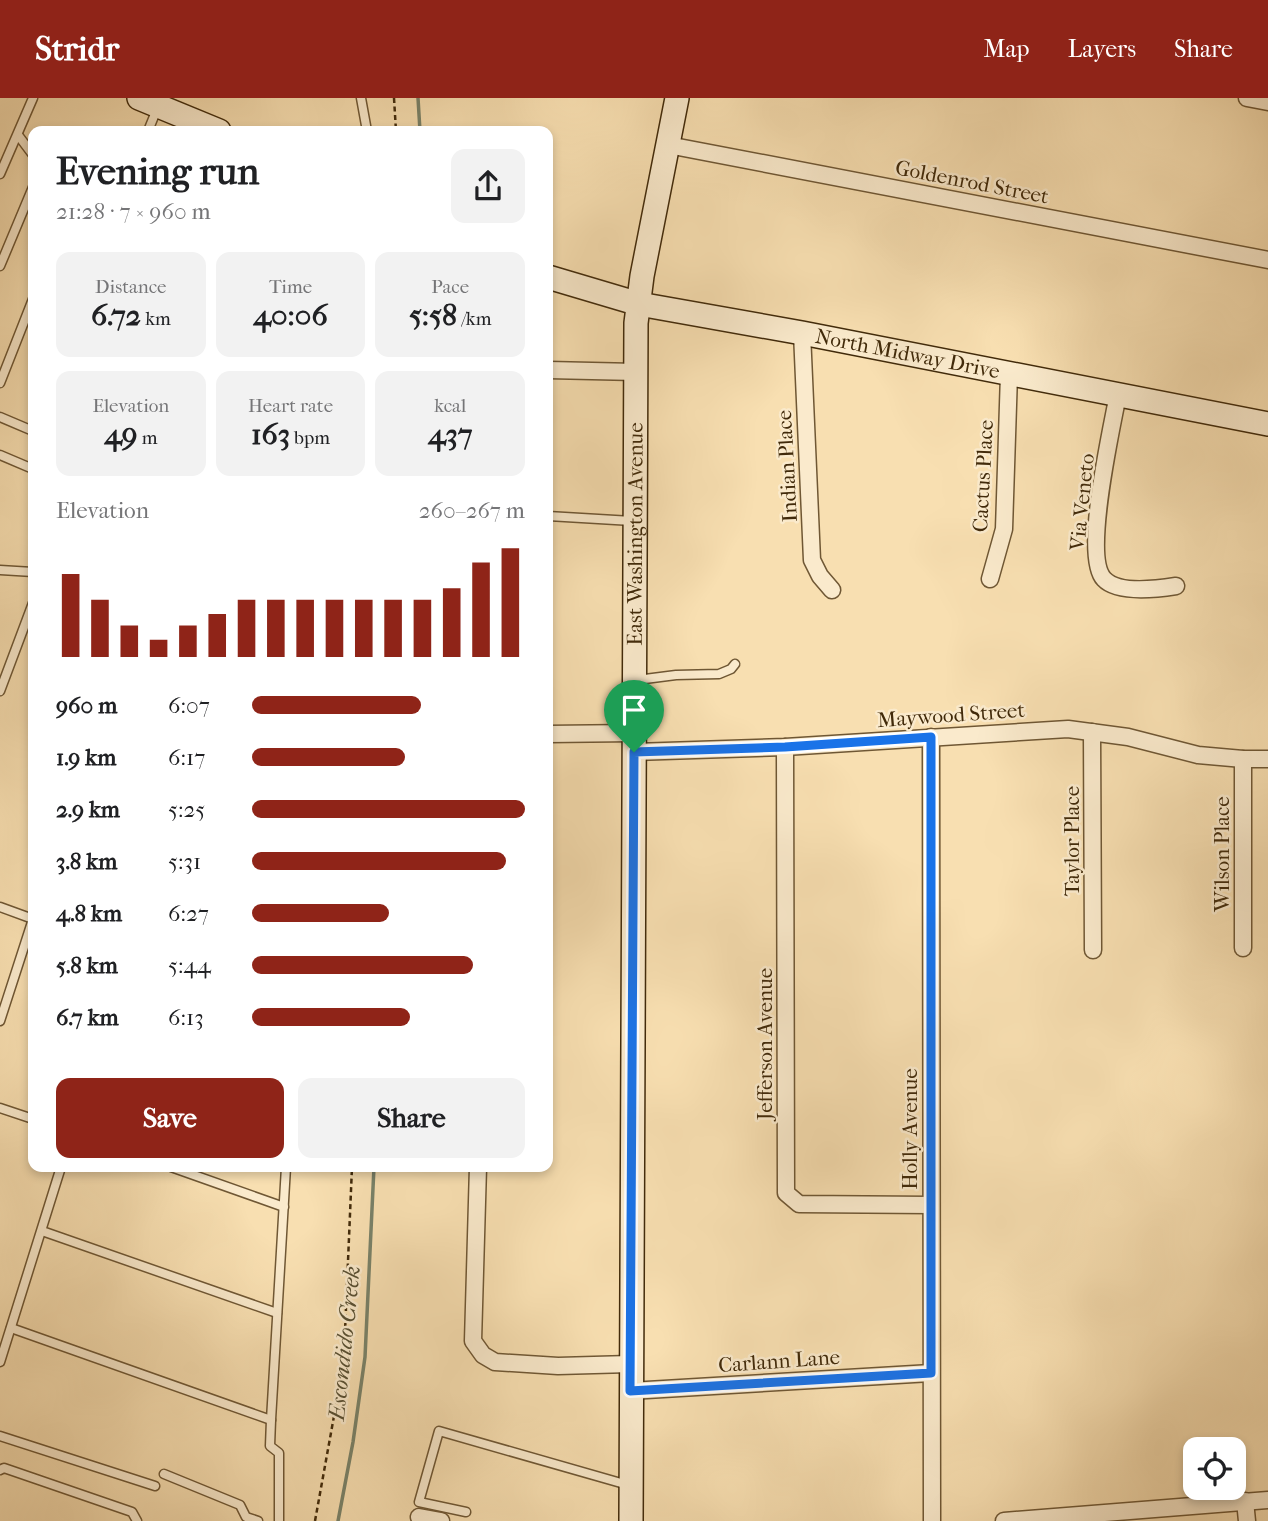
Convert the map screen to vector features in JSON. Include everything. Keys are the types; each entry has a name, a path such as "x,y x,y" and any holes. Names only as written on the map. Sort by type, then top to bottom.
{"main road":[{"name":"East Washington Avenue","path":"631,1521 636,323 642,276 677,98"},
{"path":"149,102 207,126"},
{"name":"North Midway Drive","path":"553,278 639,304 1268,424"}],"street":[{"path":"1247,98 1268,102"},
{"name":"Goldenrod Street","path":"668,145 1268,260"},
{"name":"Indian Place","path":"802,333 812,560 820,576 832,590"},
{"path":"553,370 636,372"},
{"name":"Cactus Place","path":"990,579 1004,529 1009,374"},
{"name":"Via Veneto","path":"1118,394 1100,498 1095,555 1097,568 1103,579 1111,585 1147,590 1176,586"},
{"name":"Maywood Street","path":"553,734 634,742 785,747 1068,729 1128,737 1198,755 1268,759"},
{"name":"Taylor Place","path":"1092,732 1093,950"},
{"name":"Holly Avenue","path":"931,737 932,1521"},
{"name":"Jefferson Avenue","path":"785,747 786,1193 799,1204 931,1205"},
{"name":"Wilson Place","path":"1243,759 1243,948"},
{"path":"478,1172 473,1341 483,1355 495,1362 558,1366 630,1364"},
{"name":"Carlann Lane","path":"630,1391 931,1373"},
{"path":"1004,1521 1268,1500"},
{"path":"1245,1501 1247,1521"},
{"path":"419,1517 441,1521"}],"lane":[{"path":"0,174 33,98"},
{"path":"361,98 366,126"},
{"path":"148,126 149,102"},
{"path":"18,135 28,148"},
{"path":"0,266 28,199"},
{"path":"0,383 28,312"},
{"path":"0,417 28,429"},
{"path":"0,455 28,467"},
{"path":"553,516 635,521"},
{"path":"0,570 28,572"},
{"path":"0,691 28,616"},
{"path":"634,680 719,674 732,669 735,664"},
{"path":"0,907 28,917"},
{"path":"0,1021 28,934"},
{"path":"0,1108 28,1117"},
{"path":"0,1362 60,1172"},
{"path":"185,1172 284,1207"},
{"path":"278,1521 279,1452 270,1446 286,1172"},
{"path":"42,1231 277,1314"},
{"path":"11,1328 271,1420"},
{"path":"466,1512 419,1502 439,1431 631,1486"},
{"path":"0,1436 155,1486"},
{"path":"0,1470 4,1468 132,1512 137,1521"},
{"path":"164,1474 240,1505 246,1517 258,1521"}],"path":[{"path":"394,98 396,126"},
{"path":"315,1521 340,1383 345,1332 352,1172"}],"waterway":[{"name":"Escondido Creek","path":"418,98 420,126"},
{"name":"Escondido Creek","path":"338,1521 365,1357 374,1172"}],"route":[{"path":"931,737 931,1373 630,1391 634,752 785,747 931,737"}]}
